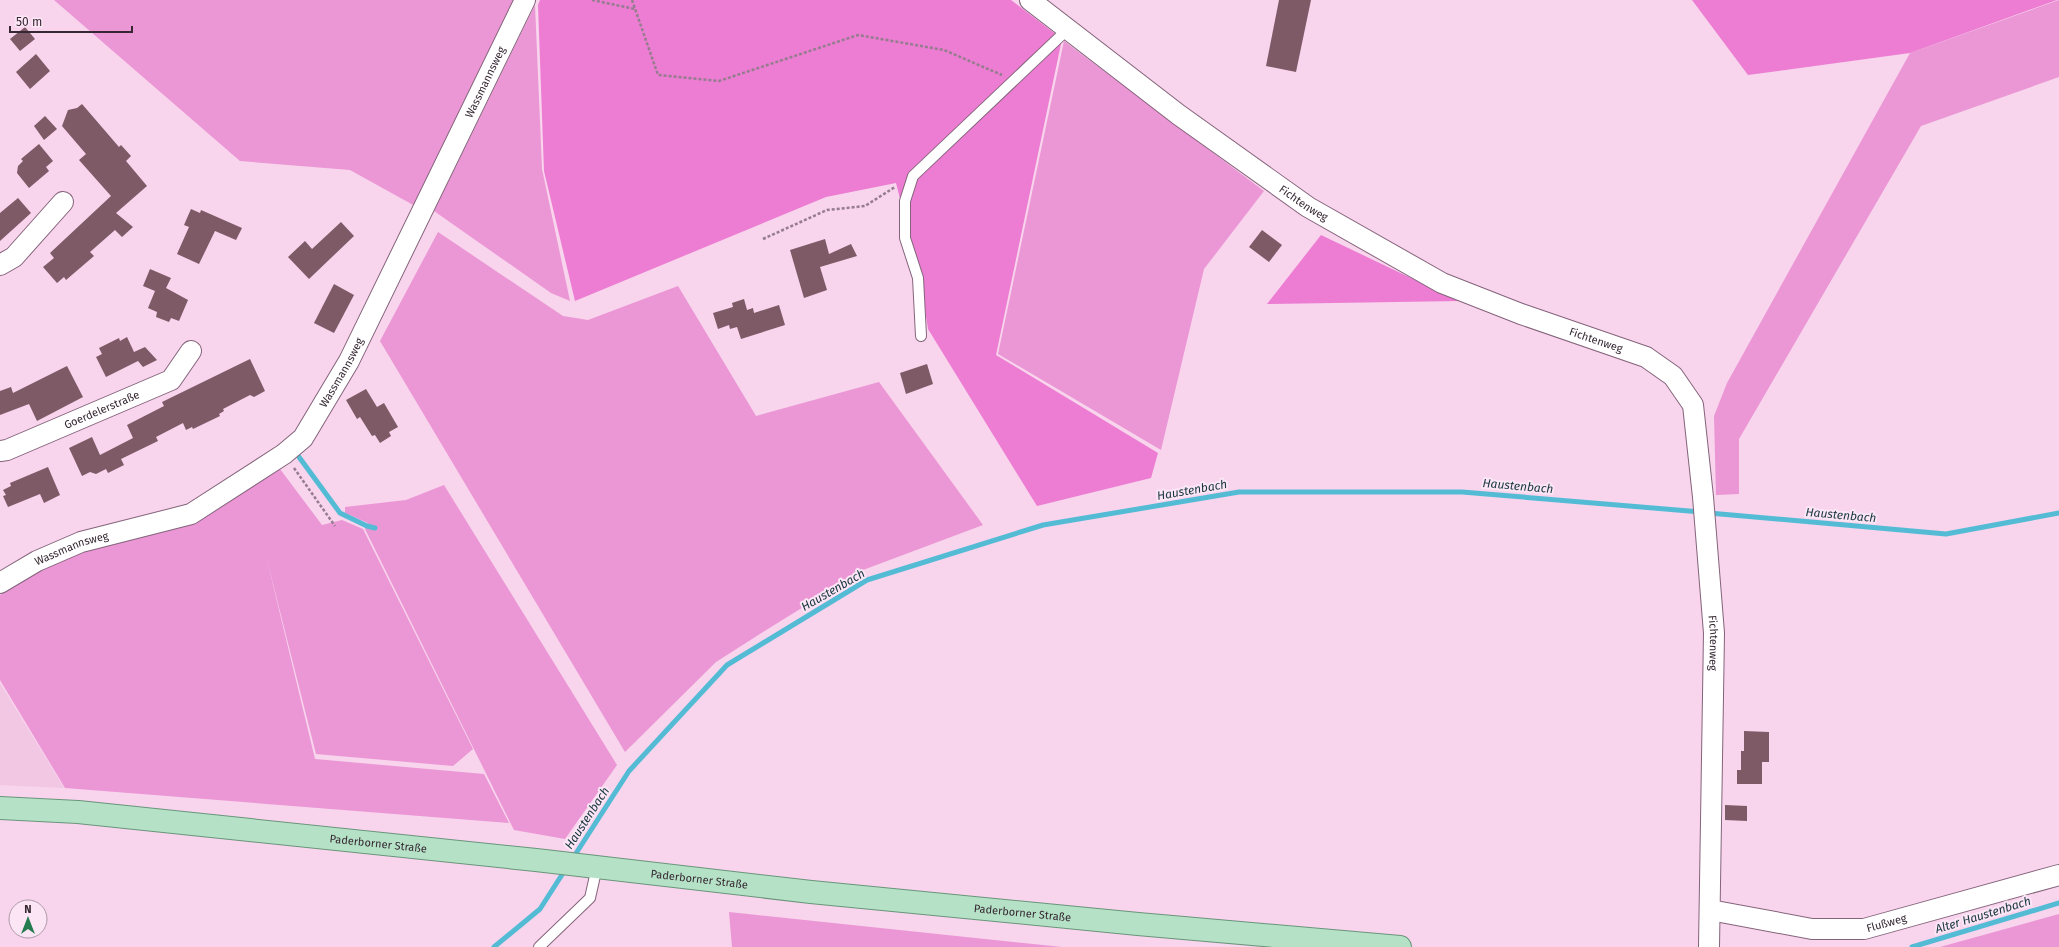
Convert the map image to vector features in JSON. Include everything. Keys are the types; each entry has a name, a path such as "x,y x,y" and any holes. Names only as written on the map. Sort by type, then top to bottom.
{"main road":[{"name":"Paderborner Straße","path":"0,808 78,812 595,866 818,892 1138,924 1400,947"}],"street":[{"name":"Wassmannsweg","path":"0,583 37,561 81,542 191,514 284,454 303,438 349,361 525,0"},
{"name":"Fichtenweg","path":"1030,0 1179,115 1308,207 1442,283 1521,314 1646,357 1673,376 1693,406 1703,497 1714,633 1710,947"},
{"path":"0,265 14,257 63,202"},
{"name":"Goerdelerstraße","path":"0,451 7,450 171,380 191,351"},
{"name":"Flußweg","path":"1710,910 1812,929 1864,929 2059,875"}],"lane":[{"path":"921,336 918,278 905,238 905,201 913,176 1068,29"},
{"path":"539,947 590,898 595,866"}],"path":[{"path":"592,0 635,9"},
{"path":"632,0 658,75 719,81 858,35 944,50 1000,73 1011,84"},
{"path":"763,239 827,210 865,206 913,176"},
{"path":"284,454 336,526"}],"shaded area":[{"path":"54,0 514,0 415,206 350,170 240,161"},
{"path":"540,0 1011,0 1062,39 996,355 1158,453 1151,478 1037,506 928,329 920,277 896,183 826,197 575,301 544,171 538,5"},
{"path":"1692,0 2057,0 1910,53 1748,75"},
{"path":"2059,0 2059,77 1921,126 1739,439 1739,494 1716,495 1714,416 1727,383 1910,53"},
{"path":"535,5 542,169 570,301 551,293 434,211"},
{"path":"1064,41 1264,191 1204,269 1161,450 998,354"},
{"path":"438,232 563,316 588,320 678,286 756,416 879,382 983,525 863,570 763,632 716,662 625,752 380,341"},
{"path":"1321,235 1459,301 1267,304"},
{"path":"280,469 322,525 342,520 363,529 473,749 453,766 316,754 266,556 315,759 484,774 509,823 65,788 0,680 0,595 42,569 84,550 195,522"},
{"path":"444,485 617,765 565,839 514,830 365,529 368,523 345,513 345,507 406,500"},
{"path":"0,683 64,788 0,785"},
{"path":"729,912 1062,947 732,947"},
{"path":"2059,914 2059,947 1940,947"}],"building":[{"path":"1279,0 1311,0 1296,72 1266,66"},
{"path":"25,27 35,39 20,51 10,39"},
{"path":"36,54 50,71 30,89 16,72"},
{"path":"82,104 119,147 121,145 131,156 126,161 147,186 116,213 133,227 122,237 115,230 90,252 94,256 66,280 64,277 57,283 43,267 54,258 50,253 111,196 79,160 86,154 62,126 68,110 77,108"},
{"path":"45,116 57,129 44,140 34,126"},
{"path":"39,144 53,161 46,167 49,171 29,188 17,173 18,166 23,161 21,159"},
{"path":"18,198 31,213 0,241 0,213"},
{"path":"191,209 200,213 201,210 242,228 236,240 215,231 199,264 177,254 189,227 184,225"},
{"path":"341,222 354,236 309,279 288,257 305,241 312,249"},
{"path":"1262,230 1282,245 1269,262 1249,247"},
{"path":"825,239 829,254 851,244 857,256 820,267 827,290 804,298 790,250"},
{"path":"150,269 171,278 166,288 188,300 179,321 171,318 169,322 156,317 157,312 148,308 155,291 143,286"},
{"path":"334,284 354,295 334,333 314,323"},
{"path":"744,299 747,310 753,308 754,313 779,305 785,325 741,339 737,327 730,329 729,325 718,329 713,313 733,307 732,303"},
{"path":"127,337 134,352 145,347 157,360 143,367 138,361 106,377 96,357 102,354 99,348 119,338 120,341"},
{"path":"250,359 265,391 254,397 250,395 223,409 224,411 219,414 220,416 193,429 192,427 186,430 183,423 156,437 158,441 121,459 124,465 108,473 106,469 96,474 90,472 82,476 69,448 92,437 100,455 133,438 127,425 164,406 162,402"},
{"path":"927,364 933,384 906,394 900,373"},
{"path":"67,366 83,397 37,421 29,404 0,415 0,391 11,387 13,393"},
{"path":"366,389 377,407 384,403 398,427 389,432 391,436 380,443 375,435 372,436 360,417 357,419 346,400"},
{"path":"48,467 60,495 44,503 40,494 8,507 3,496 6,495 3,490 11,486 10,483"},
{"path":"1744,731 1769,732 1769,762 1762,762 1762,784 1737,784 1737,770 1741,770 1741,751 1744,751"},
{"path":"1725,805 1747,806 1747,821 1725,820"}],"waterway":[{"path":"299,457 340,513 367,526 375,528"},
{"name":"Haustenbach","path":"573,858 629,771 727,665 867,580 1043,525 1239,492 1462,492 1701,512"},
{"name":"Haustenbach","path":"1709,513 1946,534 2059,513"},
{"name":"Haustenbach","path":"494,947 540,909 565,870"},
{"name":"Alter Haustenbach","path":"1912,947 2059,903"}]}
